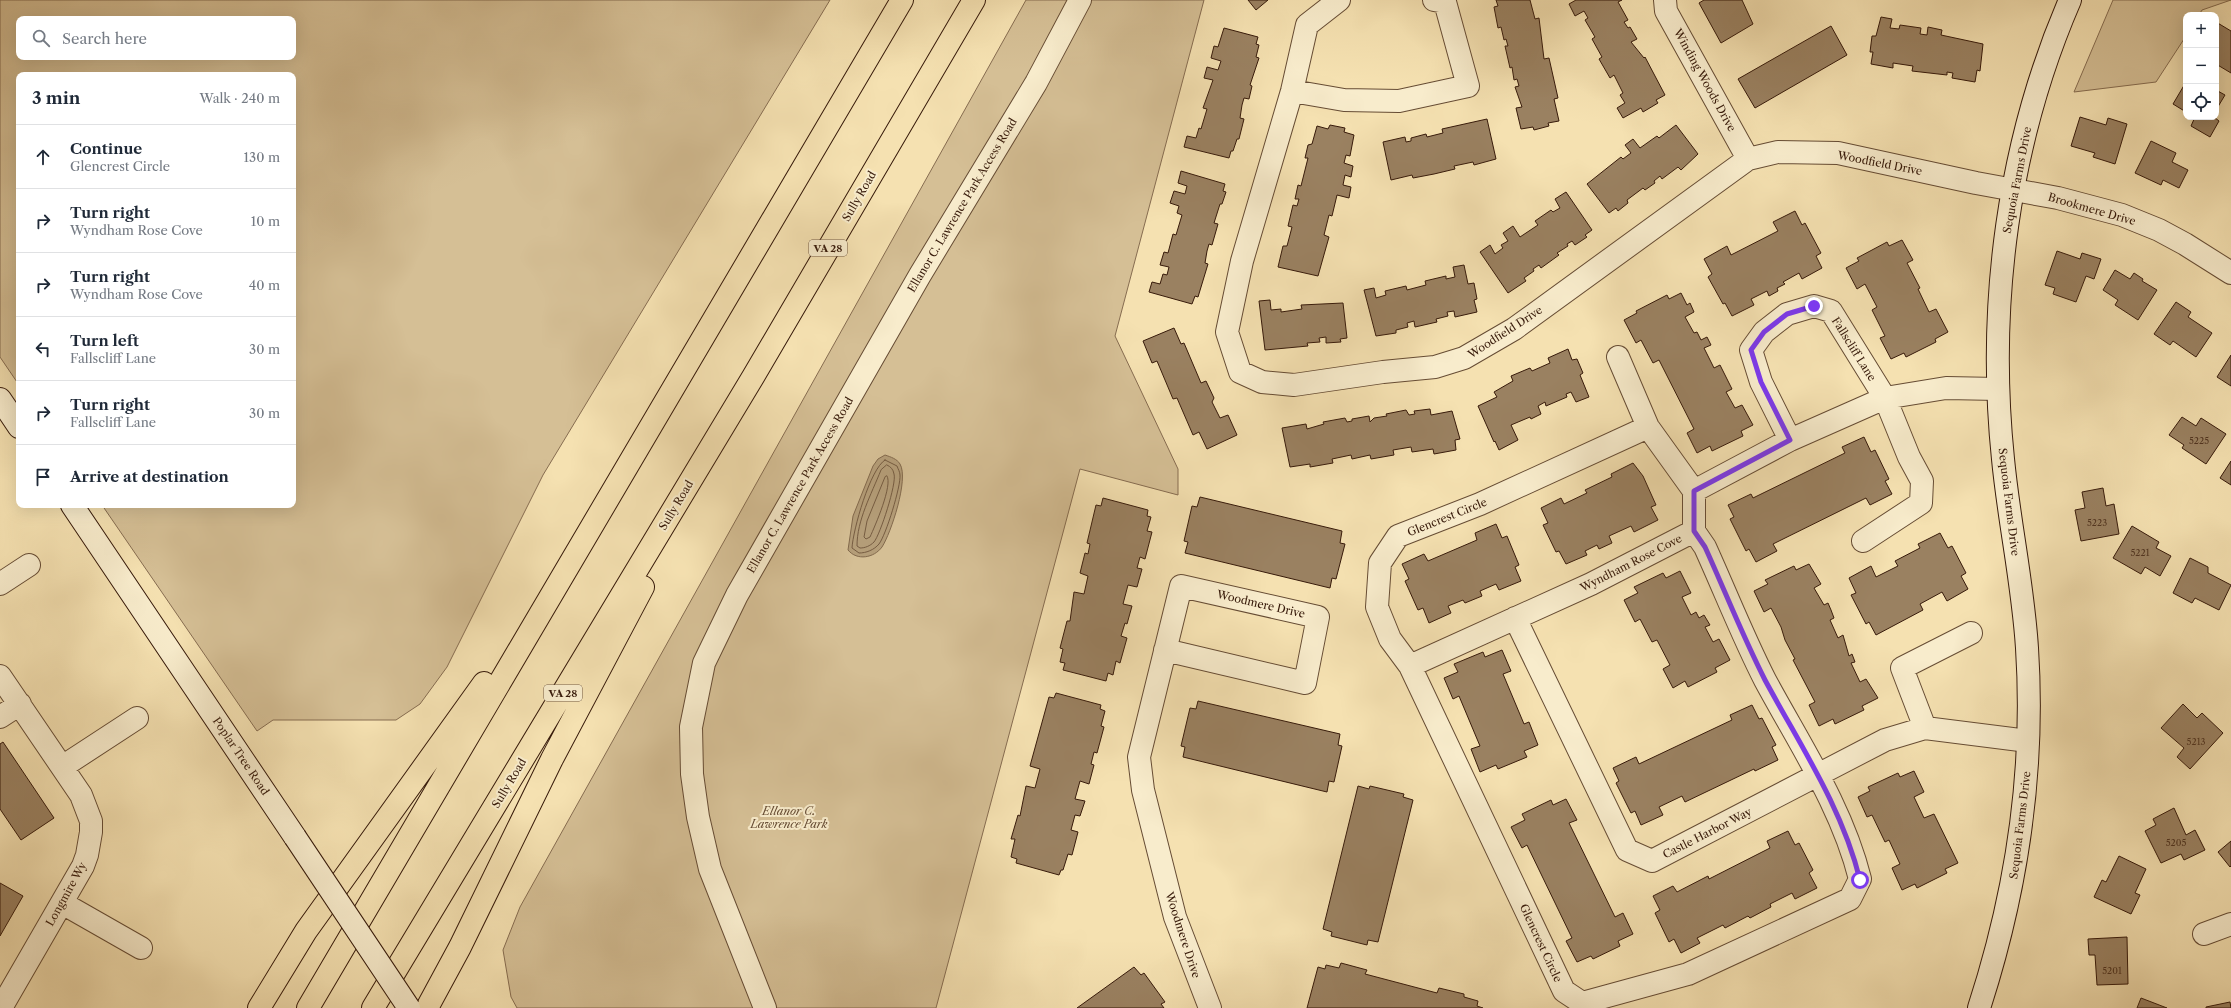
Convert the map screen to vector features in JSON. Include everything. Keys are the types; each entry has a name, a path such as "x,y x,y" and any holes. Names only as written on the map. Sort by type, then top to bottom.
{"highway":[{"path":"308,1008 902,0"},
{"name":"Sully Road","path":"373,1008 753,377 974,0"},
{"path":"427,1008 460,946 552,759 753,377"},
{"path":"259,1008 306,931 463,715 627,469"}],"street":[{"name":"Ellanor C. Lawrence Park Access Road","path":"765,1008 710,869 698,818 692,774 691,727 704,663 737,595 920,275 1036,83 1080,0"},
{"name":"Woodfield Drive","path":"1339,0 1307,25 1292,91 1242,261 1227,332 1240,372 1262,382 1294,385 1383,372 1435,367 1464,358 1514,329 1748,159 1778,152 1838,153 1976,183 2013,189"},
{"path":"1292,91 1344,100 1399,101 1468,86 1444,2 1434,0"},
{"name":"Winding Woods Drive","path":"1665,0 1666,11 1748,159"},
{"name":"Sequoia Farms Drive","path":"1979,1008 1997,952 2014,874 2025,792 2028,741 2027,649 2022,593 2003,459 1998,389 1997,323 2001,275 2013,189 2031,110 2047,60 2070,0"},
{"name":"Brookmere Drive","path":"2013,189 2058,198 2122,215 2185,244 2231,273"},
{"name":"Fallscliff Lane","path":"1790,440 1761,382 1751,350 1764,332 1787,314 1814,306 1831,311 1885,398 1909,457 1922,481 1921,503 1862,540"},
{"path":"1618,357 1648,427 1694,491 1790,440 1885,398 1946,388 1998,389"},
{"path":"0,399 16,423"},
{"name":"Glencrest Circle","path":"1648,427 1480,504 1398,536 1380,562 1377,607 1390,638 1410,666 1564,991 1582,1003 1688,974 1850,899 1860,880 1852,848 1818,775 1765,678 1705,547 1694,531"},
{"name":"Wyndham Rose Cove","path":"1410,666 1591,584 1694,531 1694,491"},
{"name":"Poplar Tree Road","path":"74,508 409,1008"},
{"path":"0,584 29,565"},
{"name":"Woodmere Drive","path":"1165,650 1305,683 1318,617 1181,586 1165,650 1139,757 1144,790 1175,917 1210,1008"},
{"name":"Castle Harbor Way","path":"1515,618 1627,850 1652,861 1884,740 1925,728 2028,741"},
{"path":"1925,728 1902,668 1971,633"},
{"name":"Longmire Wy","path":"0,676 81,795 91,821 92,832 83,866 1,1008"},
{"path":"0,717 20,704"},
{"path":"62,767 137,718"},
{"path":"62,903 140,948"},
{"path":"2204,934 2231,924"}],"green space":[{"path":"0,0 830,0 543,475 447,667 420,704 396,720 273,720 257,731 104,508 296,508 296,72 16,72 16,381 0,357"},
{"name":"Ellanor C. Lawrence Park","path":"1026,0 1204,0 1115,336 1178,469 1178,495 1080,469 936,1008 517,1008 511,997 503,950 520,907"},
{"path":"2113,0 2231,0 2202,10 2201,12 2183,12 2183,41 2156,82 2074,92"}],"water":[{"path":"885,455 892,457 897,461 900,464 902,471 901,493 898,506 886,540 879,551 870,556 856,556 848,550 853,516 873,466 878,459"}],"building":[{"path":"1248,0 1268,0 1256,10"},
{"path":"1496,0 1530,0 1535,19 1539,18 1544,59 1549,58 1558,98 1554,99 1559,121 1548,123 1549,126 1534,130 1533,127 1521,129 1516,108 1522,107 1515,87 1519,86 1517,79 1514,80 1512,67 1510,68 1505,46 1508,46 1506,39 1504,40 1501,27 1498,28 1494,7 1498,6"},
{"path":"1576,0 1622,0 1618,2 1628,20 1624,22 1628,28 1630,27 1637,39 1631,42 1644,58 1645,57 1665,95 1656,100 1658,103 1643,112 1641,108 1623,118 1617,108 1625,103 1620,95 1623,93 1614,75 1610,78 1599,59 1602,57 1592,39 1595,37 1585,20 1588,18 1584,11 1575,16 1569,4"},
{"path":"1704,0 1742,0 1753,24 1721,43 1699,3"},
{"path":"1881,17 1892,19 1890,28 1899,29 1900,25 1921,28 1920,34 1927,35 1928,27 1942,30 1941,35 1983,44 1980,71 1977,70 1975,82 1952,78 1953,73 1947,72 1947,75 1912,71 1913,66 1893,63 1893,68 1871,64 1873,52 1870,52 1872,36 1876,36"},
{"path":"2219,24 2231,31 2231,73 2219,66"},
{"path":"1831,26 1847,55 1755,108 1738,79"},
{"path":"1224,28 1258,37 1256,44 1259,45 1256,57 1259,58 1250,85 1252,86 1249,99 1244,98 1242,105 1240,118 1244,119 1239,139 1237,139 1229,158 1184,147 1187,136 1196,138 1199,128 1201,129 1207,109 1203,108 1213,80 1204,78 1207,67 1218,70 1221,61 1211,58 1214,46 1218,47"},
{"path":"2183,87 2183,110 2173,104"},
{"path":"2219,92 2225,95 2219,105"},
{"path":"2080,117 2106,125 2108,118 2127,124 2115,164 2093,157 2095,153 2071,146"},
{"path":"1487,119 1496,159 1474,165 1473,162 1454,166 1455,169 1434,174 1413,178 1412,175 1391,180 1383,142 1405,137 1406,142 1411,141 1411,138 1426,134 1427,137 1443,133 1442,129"},
{"path":"2194,120 2219,121 2210,137 2191,126"},
{"path":"1330,125 1345,128 1344,132 1354,135 1350,156 1346,155 1344,163 1353,166 1351,177 1345,175 1343,185 1351,187 1349,198 1337,195 1332,216 1329,215 1324,235 1329,237 1318,276 1278,267 1283,246 1287,246 1292,227 1288,226 1293,205 1297,206 1299,199 1295,199 1298,185 1301,186 1308,158 1305,158 1308,145 1312,144 1317,126 1328,129"},
{"path":"1676,125 1698,154 1681,170 1678,167 1662,179 1660,176 1654,181 1655,183 1645,190 1643,188 1627,200 1628,203 1618,211 1616,208 1609,213 1587,184 1621,157 1623,159 1631,153 1625,145 1633,139 1640,148 1657,136 1659,138"},
{"path":"2151,141 2176,153 2172,162 2188,170 2179,188 2163,180 2161,185 2135,173"},
{"path":"1181,171 1225,184 1223,191 1226,192 1222,204 1220,204 1214,223 1218,224 1212,245 1209,244 1207,251 1205,263 1208,264 1198,297 1195,296 1192,304 1149,292 1152,282 1160,284 1163,274 1167,275 1169,267 1160,265 1164,252 1168,253 1173,234 1176,235 1182,215 1177,213 1179,206 1170,203 1174,191 1185,194 1187,186 1178,183"},
{"path":"1566,192 1592,230 1585,235 1587,237 1575,245 1572,241 1567,244 1568,246 1557,253 1559,255 1541,268 1539,265 1533,269 1534,271 1524,278 1526,281 1508,293 1480,252 1490,245 1495,254 1503,248 1501,245 1508,241 1503,233 1513,226 1520,237 1538,225 1535,221 1551,210 1553,212 1560,208 1555,199"},
{"path":"1795,211 1802,225 1805,223 1821,253 1816,256 1822,268 1802,279 1799,273 1783,282 1785,284 1777,288 1778,291 1769,296 1767,291 1751,299 1754,305 1732,316 1725,303 1723,304 1708,277 1712,274 1704,259 1727,246 1731,255 1778,231 1773,222"},
{"path":"1902,240 1913,260 1907,263 1920,288 1918,289 1929,312 1936,309 1948,332 1935,339 1936,342 1906,357 1904,353 1891,359 1880,338 1885,336 1872,310 1877,307 1865,284 1857,289 1846,268 1859,261 1857,258 1887,242 1889,246"},
{"path":"2057,251 2080,259 2082,253 2101,259 2094,279 2086,276 2076,302 2053,294 2055,288 2045,285"},
{"path":"1464,265 1468,284 1474,283 1477,299 1474,300 1477,312 1455,317 1454,311 1447,312 1448,316 1436,319 1437,322 1415,327 1414,321 1407,323 1408,327 1396,330 1396,333 1376,336 1364,290 1374,288 1376,298 1386,295 1385,291 1406,286 1407,290 1426,285 1425,281 1446,276 1446,279 1455,277 1453,267"},
{"path":"2115,270 2130,279 2134,273 2143,279 2142,281 2157,290 2138,320 2115,305 2118,300 2103,290"},
{"path":"1681,293 1687,305 1690,303 1694,312 1685,317 1694,333 1697,332 1701,340 1707,337 1711,345 1704,348 1714,368 1720,365 1732,389 1726,392 1735,408 1742,405 1753,425 1741,431 1743,436 1712,451 1710,446 1697,453 1687,433 1694,429 1659,360 1653,363 1641,340 1636,343 1624,320 1637,313 1636,311 1667,295 1669,299"},
{"path":"1270,300 1271,310 1281,309 1281,312 1302,309 1301,305 1343,303 1347,338 1340,339 1341,342 1326,343 1326,337 1319,338 1320,342 1307,343 1308,346 1265,350 1259,301"},
{"path":"2176,302 2191,312 2188,317 2212,333 2196,357 2173,341 2170,345 2154,334"},
{"path":"1174,328 1181,344 1184,343 1201,383 1206,381 1214,398 1212,402 1220,418 1228,415 1237,435 1207,449 1199,432 1193,435 1177,398 1173,399 1157,361 1152,363 1143,341"},
{"path":"1568,349 1572,360 1577,359 1583,373 1580,375 1589,397 1576,402 1571,392 1566,394 1567,397 1546,406 1545,402 1538,406 1541,414 1531,419 1530,417 1511,425 1518,440 1499,450 1478,406 1497,397 1494,392 1513,381 1511,376 1530,368 1532,371 1550,363 1548,358"},
{"path":"2231,355 2231,386 2217,377"},
{"path":"1430,409 1431,415 1452,411 1460,439 1455,440 1456,450 1434,454 1433,449 1412,452 1411,447 1393,450 1394,455 1371,459 1370,455 1352,459 1351,455 1332,459 1333,463 1310,467 1310,464 1290,467 1282,428 1306,424 1307,429 1324,424 1323,422 1345,418 1347,422 1352,421 1352,419 1369,416 1370,422 1374,418 1387,416 1386,414 1406,410 1409,415 1415,414 1414,411"},
{"path":"2182,417 2196,426 2201,418 2226,434 2206,464 2182,448 2184,445 2169,435"},
{"path":"1864,437 1871,452 1875,450 1889,479 1885,481 1892,494 1870,505 1866,498 1773,544 1777,551 1756,562 1749,549 1746,551 1730,519 1734,517 1728,505 1751,494 1753,498 1845,453 1842,447"},
{"path":"2231,461 2231,485 2220,478"},
{"path":"1633,463 1643,476 1656,505 1651,507 1658,520 1634,532 1631,526 1609,536 1612,543 1599,549 1597,545 1585,551 1587,555 1566,564 1559,551 1556,552 1543,525 1548,523 1541,508 1561,498 1564,504 1587,493 1585,490 1612,477 1611,474"},
{"path":"2103,488 2106,506 2114,504 2119,534 2081,541 2075,510 2085,508 2082,492"},
{"path":"1200,497 1342,531 1340,543 1345,544 1336,579 1332,578 1330,588 1185,553 1188,542 1184,541 1192,506 1197,507"},
{"path":"1103,498 1148,510 1147,516 1151,517 1147,531 1152,532 1145,559 1140,557 1137,568 1142,569 1137,587 1128,585 1123,604 1132,606 1127,624 1125,623 1121,636 1127,638 1120,663 1116,661 1113,675 1108,673 1106,681 1063,670 1065,663 1060,662 1063,649 1060,648 1067,621 1070,621 1074,592 1084,594 1088,576 1080,573 1085,553 1088,554 1090,544 1087,543 1096,505 1101,506"},
{"path":"1496,524 1502,538 1507,536 1519,565 1515,567 1521,581 1499,590 1496,584 1480,591 1482,596 1465,603 1463,600 1448,606 1451,613 1429,623 1423,608 1418,610 1405,581 1409,579 1402,564 1424,554 1428,561 1477,540 1475,533"},
{"path":"2132,526 2159,542 2156,548 2171,556 2160,576 2145,567 2141,574 2113,558"},
{"path":"1940,533 1948,548 1952,546 1966,573 1961,576 1968,589 1947,601 1942,592 1920,604 1923,610 1876,635 1869,622 1866,624 1851,595 1856,593 1849,578 1871,566 1876,577 1898,566 1895,561 1920,548 1918,544"},
{"path":"2190,558 2208,567 2208,573 2231,585 2219,610 2195,598 2192,603 2173,593"},
{"path":"1809,564 1821,584 1814,588 1824,605 1828,603 1834,618 1830,620 1838,638 1843,635 1849,656 1852,654 1855,662 1851,663 1860,682 1866,679 1878,698 1862,706 1864,710 1835,724 1833,719 1819,726 1809,705 1815,702 1793,660 1795,659 1785,640 1781,627 1771,608 1764,612 1754,591 1768,584 1765,580 1794,566 1796,570"},
{"path":"1680,571 1691,593 1682,597 1691,615 1696,612 1699,618 1704,615 1710,625 1705,627 1713,642 1719,639 1730,660 1715,668 1717,672 1688,687 1685,681 1673,688 1663,669 1670,665 1657,640 1652,642 1640,619 1635,622 1624,600 1638,593 1634,587 1663,573 1666,578"},
{"path":"1502,650 1511,671 1503,674 1524,724 1529,722 1538,745 1524,751 1527,757 1498,769 1496,765 1480,772 1471,749 1480,746 1459,696 1453,699 1444,678 1458,672 1454,664 1483,652 1485,657"},
{"path":"1056,693 1101,705 1100,709 1105,711 1101,726 1104,727 1097,753 1094,752 1091,764 1094,765 1089,784 1080,781 1075,799 1085,801 1080,816 1075,815 1071,830 1078,832 1072,855 1068,854 1063,870 1061,870 1059,875 1016,863 1017,859 1011,857 1015,839 1011,839 1018,815 1020,816 1026,786 1035,788 1040,769 1030,766 1049,697 1054,698"},
{"path":"1198,701 1340,734 1338,745 1342,746 1334,782 1329,781 1327,792 1183,757 1185,747 1181,746 1190,708 1196,709"},
{"path":"2183,704 2197,718 2202,713 2223,733 2190,769 2177,757 2184,748 2161,728"},
{"path":"1752,705 1759,719 1762,718 1776,745 1772,747 1778,760 1755,771 1754,769 1685,802 1682,796 1659,807 1663,815 1641,825 1635,811 1631,813 1616,783 1619,781 1613,768 1636,757 1639,764 1732,720 1730,715"},
{"path":"3,742 54,818 21,840 0,809 0,744"},
{"path":"1914,771 1924,792 1914,797 1924,818 1934,814 1958,863 1945,869 1947,873 1917,888 1915,884 1902,890 1892,868 1900,864 1889,840 1885,842 1872,815 1867,817 1858,797 1870,791 1868,787 1898,773 1900,777"},
{"path":"1358,786 1369,789 1370,786 1404,794 1403,797 1413,800 1378,942 1368,940 1367,945 1331,936 1332,932 1323,929"},
{"path":"1566,799 1577,820 1569,823 1615,917 1623,913 1633,934 1618,941 1620,946 1593,959 1591,956 1577,962 1566,941 1572,938 1527,845 1522,848 1511,827 1525,820 1522,814 1551,800 1553,805"},
{"path":"2174,808 2186,835 2195,830 2205,850 2184,860 2181,854 2161,863 2145,831 2156,825 2153,819"},
{"path":"1788,831 1795,845 1799,843 1813,870 1809,873 1817,888 1795,899 1792,893 1770,904 1771,907 1750,918 1748,916 1725,928 1723,925 1697,938 1700,943 1681,953 1674,939 1669,942 1655,913 1660,910 1653,896 1673,886 1677,892 1708,876 1709,879 1770,848 1767,841"},
{"path":"2231,841 2231,866 2230,867 2218,852"},
{"path":"2119,856 2146,869 2135,893 2140,895 2131,914 2094,897 2102,880 2106,882"},
{"path":"0,883 23,896 0,936"},
{"path":"2127,937 2128,984 2097,985 2095,955 2089,955 2088,939"},
{"path":"1341,963 1367,970 1365,974 1437,993 1439,988 1464,994 1464,997 1478,1001 1477,1006 1483,1008 1307,1008 1318,967 1325,969 1326,965 1339,968"},
{"path":"1134,967 1141,975 1144,973 1165,1002 1161,1004 1164,1008 1077,1008"},
{"path":"2141,998 2167,1008 2137,1008"},
{"path":"2230,1002 2231,1008 2206,1008 2206,1007"}],"route":[{"path":"1814,306 1787,314 1764,332 1751,350 1761,382 1790,440 1694,491 1694,531 1705,547 1765,678 1818,775 1852,848 1860,880"}]}
